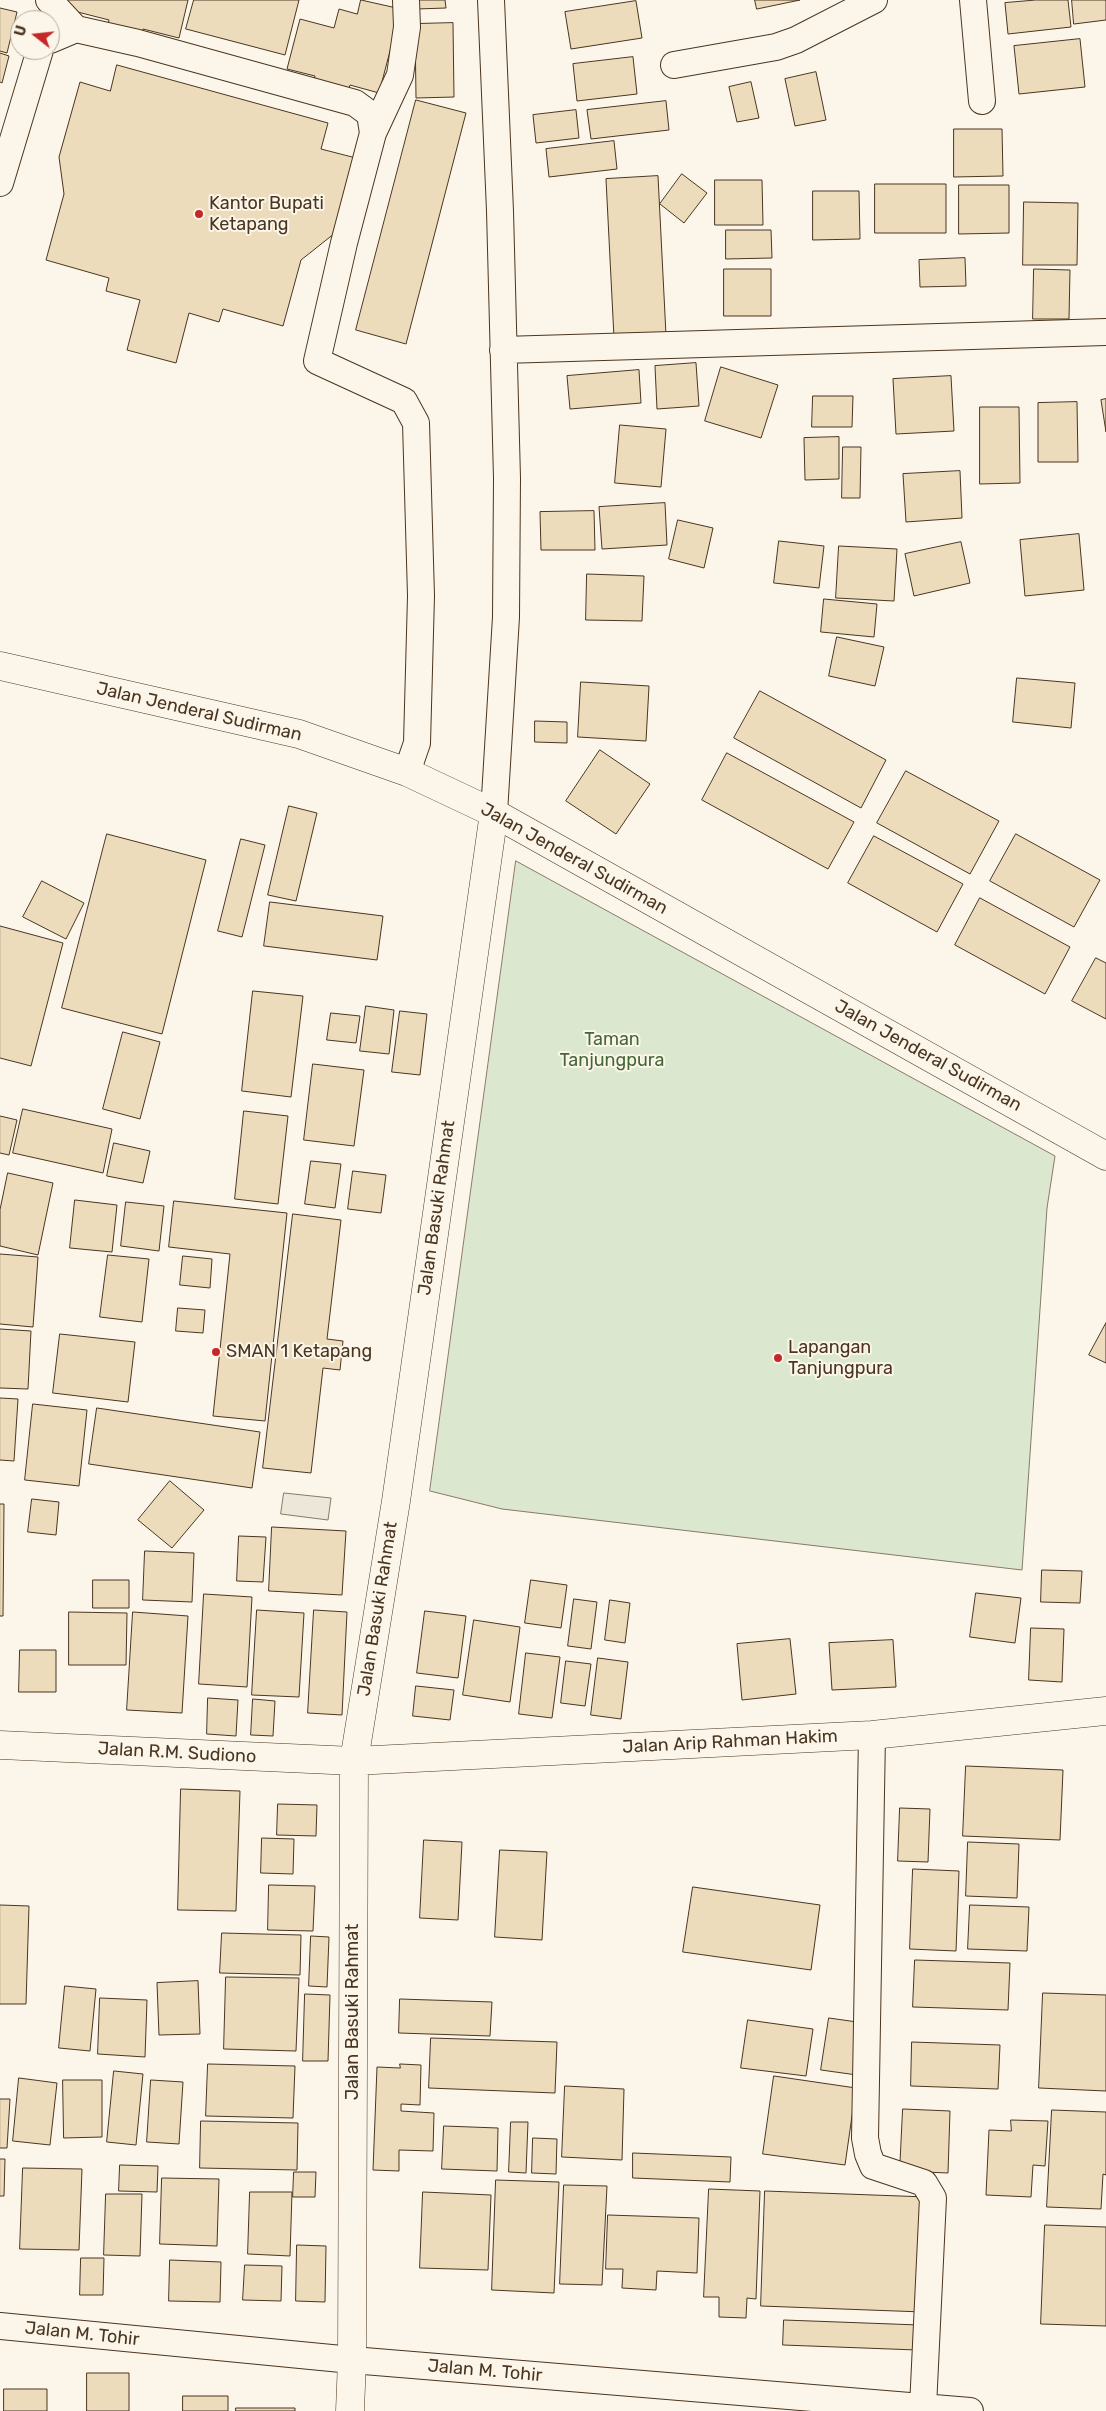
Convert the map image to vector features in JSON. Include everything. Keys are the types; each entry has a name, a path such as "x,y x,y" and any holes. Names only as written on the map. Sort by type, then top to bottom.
{"street":[{"path":"49,0 76,30"},
{"path":"406,0 407,27 400,76 373,133 342,252 317,361 404,401 416,423 421,596 417,743 407,772"},
{"path":"491,0 500,211 507,478 506,618 494,814"},
{"path":"674,65 776,47 796,40 874,0"},
{"path":"972,0 982,101"},
{"path":"60,36 76,30 138,43 355,103 370,114 373,133"},
{"path":"0,183 37,60"},
{"path":"503,350 1106,332"},
{"name":"Jalan Jenderal Sudirman","path":"0,666 299,734 407,772 494,814 1106,1156"},
{"name":"Jalan Basuki Rahmat","path":"350,2411 352,2360 354,1761 397,1491 494,814"},
{"name":"Jalan Arip Rahman Hakim","path":"354,1761 872,1735 1106,1711"},
{"path":"872,1735 865,2138 868,2154 873,2166 924,2183 933,2198 922,2407"},
{"name":"Jalan R.M. Sudiono","path":"0,1745 354,1761"},
{"name":"Jalan M. Tohir","path":"0,2326 352,2360 964,2411"}],"green space":[{"name":"Taman Tanjungpura","path":"516,861 1055,1156 1047,1208 1022,1570 502,1509 430,1491"}],"shaded area":[{"path":"284,1493 331,1498 328,1520 281,1514"}],"building":[{"path":"68,0 188,0 179,38 143,29 141,37 107,29 109,20 66,9"},
{"path":"194,0 299,0 285,55 186,29"},
{"path":"361,0 401,9 379,93 350,85 347,94 313,85 315,76 287,69 300,19 334,28 339,9 357,14"},
{"path":"417,0 445,0 446,8 417,9"},
{"path":"755,0 800,0 757,9"},
{"path":"1036,0 1068,0 1071,27 1008,34 1005,3"},
{"path":"1072,0 1106,0 1106,20 1074,24"},
{"path":"636,1 642,38 571,49 565,12"},
{"path":"0,8 10,10 10,41 7,53 0,51"},
{"path":"453,23 454,97 416,98 415,24"},
{"path":"1080,39 1085,87 1019,94 1014,46"},
{"path":"0,53 9,56 2,83 0,82"},
{"path":"633,57 637,94 577,101 573,64"},
{"name":"Kantor Bupati Ketapang","path":"117,65 328,123 321,149 356,158 335,233 301,260 283,326 223,309 219,322 189,313 176,363 127,350 140,300 106,291 109,278 46,260 64,194 59,157 80,82 110,91"},
{"path":"816,72 826,120 795,126 785,79"},
{"path":"751,82 759,118 737,122 729,87"},
{"path":"416,100 466,113 406,344 356,330"},
{"path":"666,101 669,130 591,139 587,110"},
{"path":"576,110 579,138 536,143 533,115"},
{"path":"954,129 1002,129 1003,176 954,177"},
{"path":"614,141 617,169 549,177 546,149"},
{"path":"682,174 707,193 684,223 660,204"},
{"path":"658,176 666,335 614,338 606,179"},
{"path":"715,180 762,180 763,225 715,225"},
{"path":"875,184 946,184 946,233 875,233"},
{"path":"959,185 1009,185 1009,233 959,234"},
{"path":"813,191 859,191 860,239 813,240"},
{"path":"1024,202 1078,203 1077,265 1023,265"},
{"path":"726,230 771,230 772,258 726,259"},
{"path":"965,258 966,286 920,287 919,260"},
{"path":"724,269 771,269 771,316 724,316"},
{"path":"1034,269 1070,270 1069,319 1033,319"},
{"path":"696,363 699,406 657,409 655,366"},
{"path":"721,367 778,385 761,438 705,421"},
{"path":"639,370 641,403 570,409 567,376"},
{"path":"951,376 954,431 896,434 893,379"},
{"path":"813,396 853,396 852,427 812,427"},
{"path":"1106,399 1106,432 1101,400"},
{"path":"1077,402 1078,462 1038,462 1038,403"},
{"path":"980,407 1019,407 1020,483 980,484"},
{"path":"620,425 666,429 661,487 615,483"},
{"path":"839,437 839,479 805,480 804,438"},
{"path":"843,447 861,447 860,498 842,498"},
{"path":"960,471 962,518 906,522 903,474"},
{"path":"665,503 667,545 602,549 599,507"},
{"path":"594,511 595,550 541,550 540,512"},
{"path":"678,520 713,528 704,568 669,559"},
{"path":"1079,534 1084,590 1025,596 1020,540"},
{"path":"779,541 824,546 819,588 774,583"},
{"path":"961,542 970,583 914,596 905,554"},
{"path":"839,546 897,549 894,601 836,598"},
{"path":"587,574 644,576 642,621 586,620"},
{"path":"824,599 877,604 874,637 821,632"},
{"path":"837,637 884,647 875,686 829,676"},
{"path":"1017,678 1075,683 1071,728 1013,722"},
{"path":"581,682 649,686 646,741 578,737"},
{"path":"760,691 886,760 861,808 734,738"},
{"path":"535,721 567,722 567,743 535,742"},
{"path":"600,750 650,784 616,834 566,801"},
{"path":"727,753 854,822 828,869 702,800"},
{"path":"906,771 999,821 970,874 877,823"},
{"path":"289,806 317,813 296,901 268,895"},
{"path":"107,834 206,860 162,1034 62,1008"},
{"path":"1016,834 1100,880 1074,927 990,881"},
{"path":"874,836 963,884 937,932 848,883"},
{"path":"241,839 265,845 242,937 218,931"},
{"path":"42,881 84,903 66,939 23,917"},
{"path":"980,898 1070,947 1045,994 955,945"},
{"path":"270,902 383,916 377,960 264,946"},
{"path":"0,926 63,943 31,1066 0,1058"},
{"path":"1096,958 1106,963 1106,1019 1072,1001"},
{"path":"253,991 303,996 291,1097 242,1091"},
{"path":"366,1006 394,1010 389,1054 360,1051"},
{"path":"400,1011 427,1014 420,1075 392,1072"},
{"path":"331,1013 360,1016 356,1043 327,1040"},
{"path":"123,1032 160,1042 140,1119 103,1109"},
{"path":"313,1064 364,1070 354,1146 304,1140"},
{"path":"23,1109 112,1129 103,1173 13,1153"},
{"path":"244,1111 288,1116 278,1204 235,1199"},
{"path":"0,1116 17,1120 9,1155 0,1153"},
{"path":"114,1143 150,1151 143,1183 107,1176"},
{"path":"311,1161 341,1164 335,1208 305,1204"},
{"path":"353,1171 386,1175 381,1213 348,1209"},
{"path":"8,1173 53,1183 38,1255 0,1246 0,1210"},
{"path":"75,1200 117,1205 112,1252 70,1248"},
{"path":"174,1201 287,1213 265,1421 213,1416 230,1254 169,1247"},
{"path":"126,1202 164,1206 159,1251 121,1246"},
{"path":"293,1214 341,1220 327,1339 343,1341 340,1370 323,1368 311,1473 263,1468"},
{"path":"0,1254 38,1257 33,1327 0,1324"},
{"path":"108,1255 149,1259 142,1322 100,1317"},
{"path":"183,1256 212,1259 210,1288 180,1285"},
{"path":"178,1308 205,1310 203,1333 176,1331"},
{"path":"1106,1323 1106,1363 1089,1355"},
{"path":"0,1329 31,1331 28,1389 0,1388"},
{"path":"60,1334 135,1342 128,1402 53,1393"},
{"path":"0,1398 18,1399 14,1461 0,1460"},
{"path":"33,1404 87,1410 79,1486 25,1480"},
{"path":"97,1408 260,1432 252,1488 89,1464"},
{"path":"170,1481 204,1510 172,1548 138,1520"},
{"path":"32,1499 59,1502 56,1535 28,1532"},
{"path":"0,1504 4,1504 3,1616 0,1616"},
{"path":"272,1527 346,1531 342,1595 269,1591"},
{"path":"239,1536 266,1537 263,1582 237,1581"},
{"path":"145,1551 194,1553 192,1602 143,1600"},
{"path":"1042,1570 1082,1571 1080,1603 1041,1602"},
{"path":"93,1580 129,1580 129,1608 93,1608"},
{"path":"531,1580 567,1585 561,1628 525,1623"},
{"path":"976,1593 1021,1598 1015,1643 970,1637"},
{"path":"204,1594 252,1597 247,1687 199,1684"},
{"path":"574,1599 597,1602 591,1649 568,1646"},
{"path":"610,1600 630,1603 625,1643 605,1640"},
{"path":"257,1610 304,1613 299,1697 252,1695"},
{"path":"314,1610 347,1612 342,1715 308,1713"},
{"path":"425,1611 466,1616 458,1678 417,1673"},
{"path":"69,1612 127,1613 126,1665 69,1665"},
{"path":"133,1612 188,1616 182,1713 127,1710"},
{"path":"474,1620 520,1627 510,1702 463,1695"},
{"path":"1031,1628 1064,1629 1062,1682 1029,1680"},
{"path":"790,1639 796,1694 742,1700 737,1644"},
{"path":"893,1640 896,1687 832,1690 829,1643"},
{"path":"20,1650 56,1650 56,1692 19,1692"},
{"path":"526,1653 560,1657 552,1718 519,1714"},
{"path":"598,1658 628,1662 621,1719 591,1715"},
{"path":"566,1661 591,1664 585,1706 561,1703"},
{"path":"416,1686 454,1690 450,1720 413,1716"},
{"path":"208,1698 238,1700 236,1736 207,1734"},
{"path":"253,1699 275,1701 273,1736 251,1735"},
{"path":"966,1766 1063,1770 1060,1840 963,1836"},
{"path":"181,1789 240,1791 236,1911 178,1910"},
{"path":"278,1804 317,1805 316,1836 277,1835"},
{"path":"900,1808 930,1809 928,1862 898,1861"},
{"path":"262,1838 294,1839 293,1874 261,1873"},
{"path":"424,1840 462,1842 458,1920 420,1918"},
{"path":"968,1842 1019,1844 1017,1898 966,1896"},
{"path":"500,1850 547,1852 542,1940 495,1937"},
{"path":"913,1869 959,1871 956,1951 910,1949"},
{"path":"269,1885 315,1886 313,1931 268,1930"},
{"path":"693,1887 820,1905 811,1970 683,1952"},
{"path":"0,1905 29,1906 26,2004 0,2004"},
{"path":"970,1905 1029,1907 1027,1951 968,1949"},
{"path":"222,1933 301,1935 300,1975 220,1973"},
{"path":"311,1936 329,1937 327,1987 309,1986"},
{"path":"915,1960 1010,1963 1008,2010 913,2007"},
{"path":"226,1977 299,1978 296,2051 224,2049"},
{"path":"198,1981 200,2034 159,2035 157,1983"},
{"path":"65,1986 96,1989 90,2051 59,2048"},
{"path":"1043,1993 1106,1995 1106,2091 1039,2088"},
{"path":"305,1994 330,1995 328,2061 303,2061"},
{"path":"100,1998 147,2000 145,2057 98,2054"},
{"path":"400,1999 492,2002 490,2036 399,2033"},
{"path":"829,2018 864,2023 857,2075 821,2070"},
{"path":"748,2020 813,2029 806,2076 741,2068"},
{"path":"431,2038 557,2042 555,2093 429,2088"},
{"path":"912,2042 1000,2045 998,2089 911,2086"},
{"path":"208,2064 295,2066 293,2118 206,2116"},
{"path":"400,2064 421,2065 420,2105 401,2104 401,2111 434,2113 433,2151 399,2150 399,2171 373,2170 377,2067 400,2068"},
{"path":"114,2071 143,2074 136,2145 107,2142"},
{"path":"774,2076 856,2088 845,2165 763,2154"},
{"path":"19,2078 57,2083 50,2145 13,2141"},
{"path":"63,2080 102,2080 102,2137 64,2138"},
{"path":"151,2080 183,2082 179,2144 147,2142"},
{"path":"565,2086 624,2089 622,2160 562,2157"},
{"path":"0,2099 10,2099 7,2148 0,2148"},
{"path":"903,2109 950,2111 948,2173 900,2171"},
{"path":"1052,2110 1106,2112 1106,2175 1103,2174 1101,2209 1047,2207"},
{"path":"1011,2120 1048,2121 1045,2166 1033,2165 1031,2197 986,2195 989,2130 1011,2131"},
{"path":"201,2121 298,2123 297,2170 200,2168"},
{"path":"511,2122 528,2122 526,2173 509,2172"},
{"path":"444,2126 498,2128 497,2171 442,2169"},
{"path":"533,2138 557,2139 556,2174 532,2173"},
{"path":"633,2153 731,2157 730,2182 633,2178"},
{"path":"0,2159 5,2159 4,2196 0,2196"},
{"path":"120,2165 158,2166 157,2192 119,2191"},
{"path":"23,2168 82,2169 79,2250 20,2249"},
{"path":"294,2172 316,2172 315,2197 293,2197"},
{"path":"162,2178 219,2179 217,2246 160,2244"},
{"path":"496,2180 559,2182 554,2293 492,2290"},
{"path":"564,2185 607,2186 602,2285 560,2284"},
{"path":"709,2189 760,2191 756,2299 747,2298 746,2318 719,2317 719,2297 704,2297"},
{"path":"765,2191 927,2197 923,2312 761,2306"},
{"path":"250,2192 292,2192 290,2256 248,2254"},
{"path":"423,2192 491,2195 488,2270 420,2268"},
{"path":"106,2194 142,2194 140,2256 104,2255"},
{"path":"608,2215 699,2218 697,2273 657,2271 656,2290 622,2288 623,2269 606,2269"},
{"path":"1045,2225 1106,2227 1106,2326 1041,2324"},
{"path":"297,2245 326,2246 325,2302 296,2301"},
{"path":"81,2258 104,2258 103,2295 80,2295"},
{"path":"170,2260 221,2262 220,2302 169,2301"},
{"path":"245,2265 282,2266 281,2301 243,2300"},
{"path":"784,2320 919,2325 917,2350 783,2345"},
{"path":"87,2373 129,2373 129,2411 87,2411"},
{"path":"4,2389 47,2389 47,2411 4,2411"},
{"path":"183,2396 228,2396 228,2411 183,2411"},
{"path":"236,2408 295,2408 295,2411 236,2411"}],"place":[{"name":"Kantor Bupati Ketapang","path":"199,214"},
{"name":"SMAN 1 Ketapang","path":"216,1352"},
{"name":"Lapangan Tanjungpura","path":"778,1358"}]}
